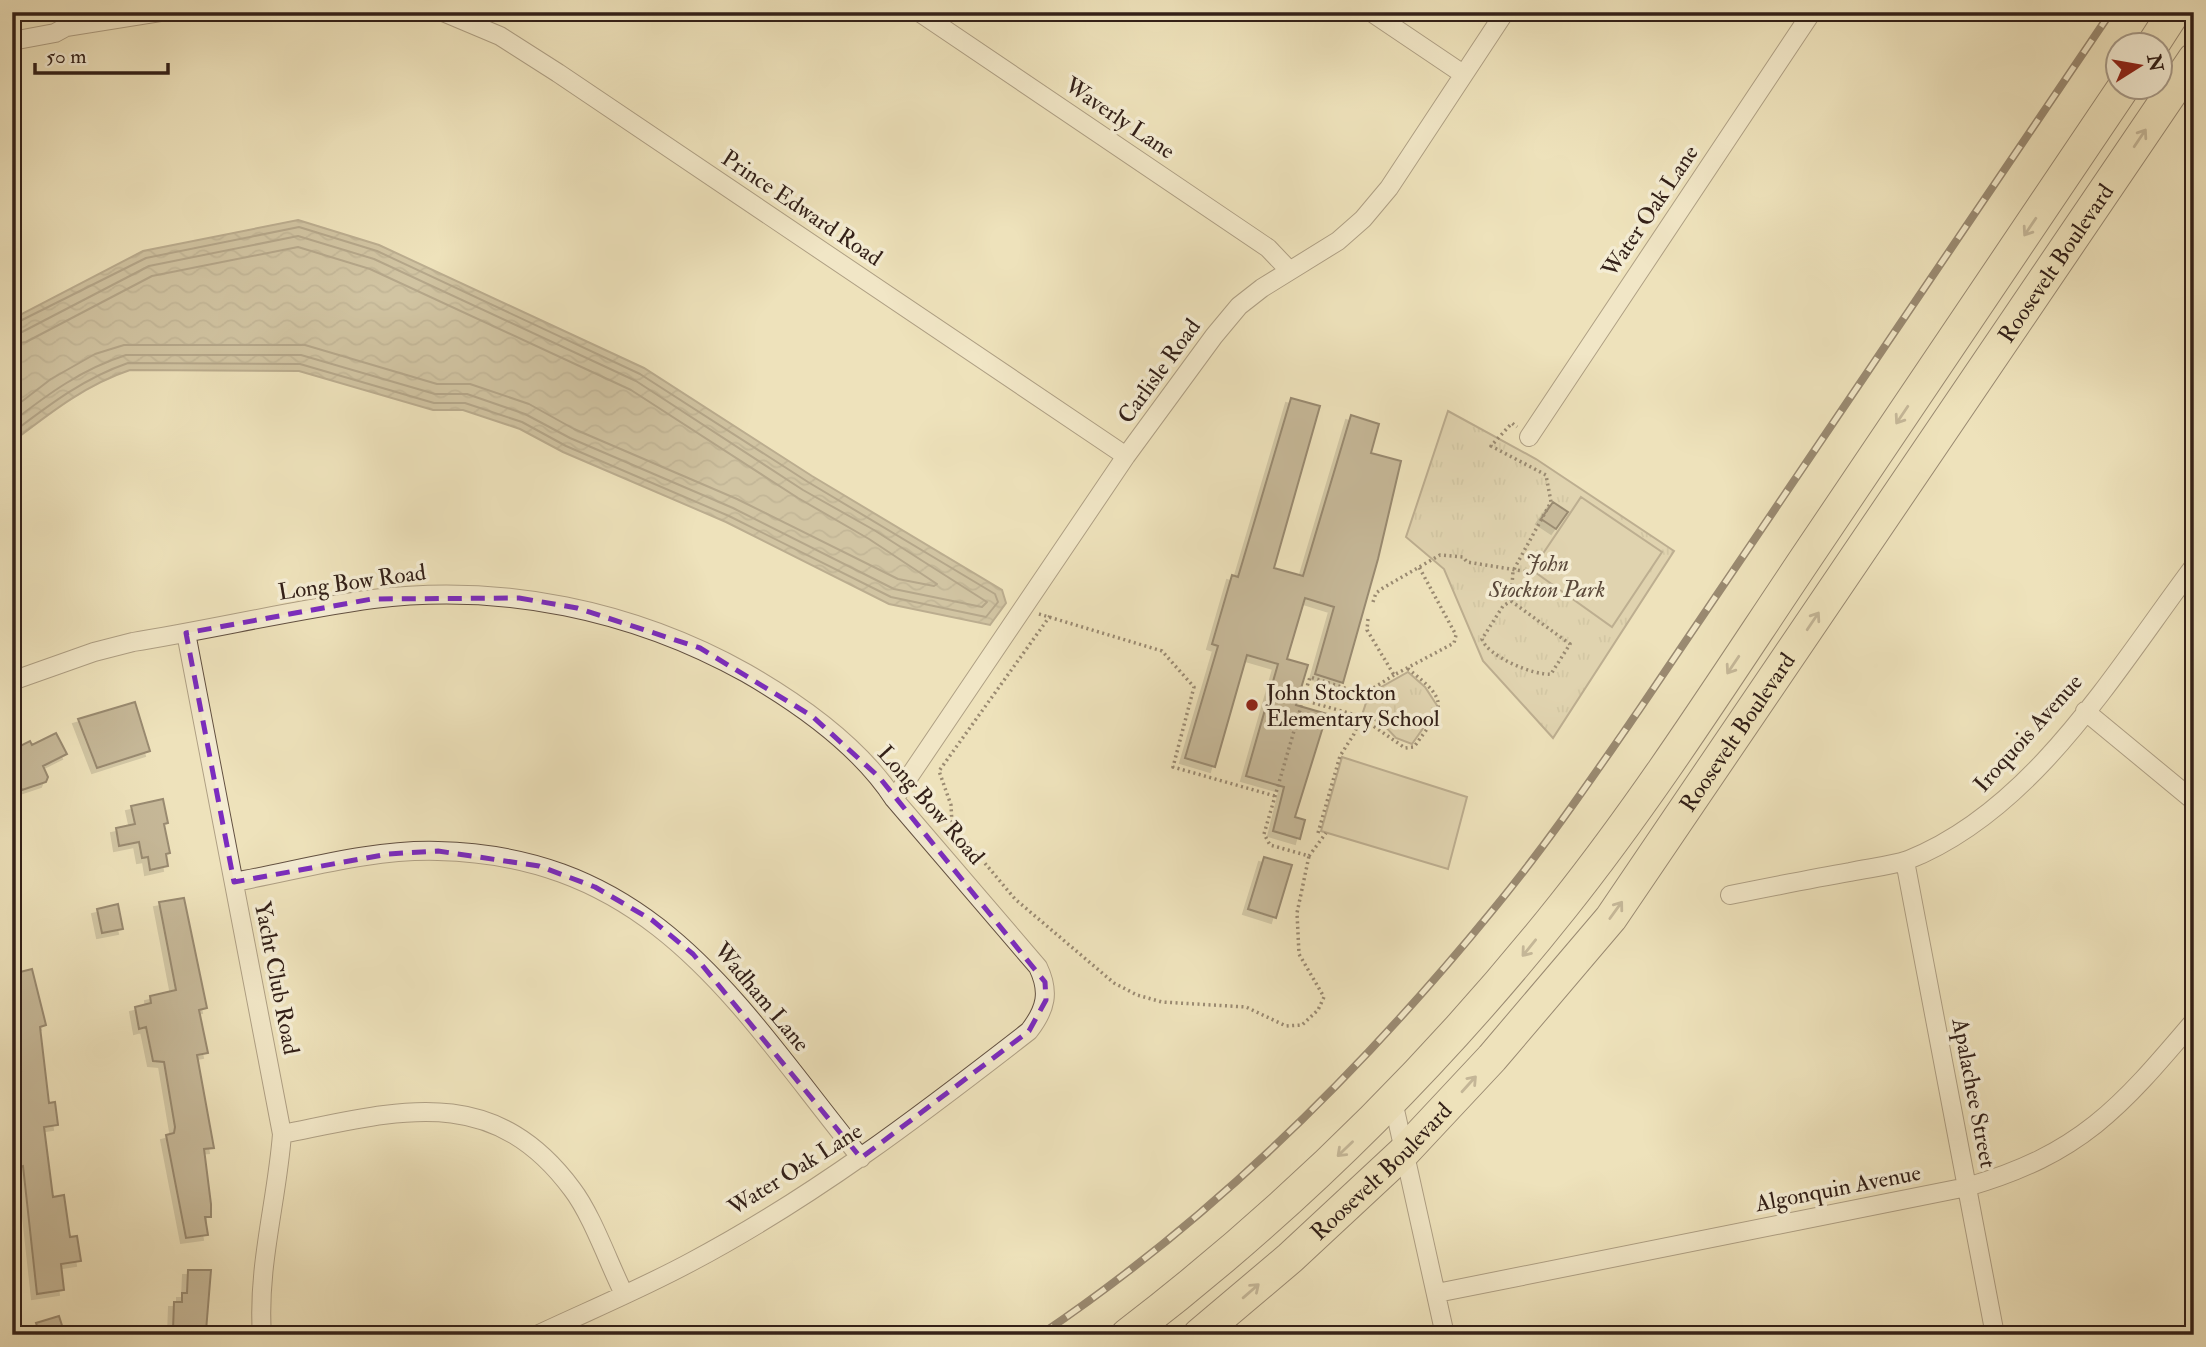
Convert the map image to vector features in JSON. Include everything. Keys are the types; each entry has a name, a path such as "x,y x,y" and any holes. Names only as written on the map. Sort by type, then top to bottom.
{"highway":[{"path":"2161,32 2174,12"},
{"name":"Roosevelt Boulevard","path":"1199,1335 1290,1258 1405,1151 1534,1010 1639,879 2194,59"},
{"name":"Roosevelt Boulevard","path":"1127,1335 1259,1228 1393,1101 1469,1019 1604,853 2114,102"}],"street":[{"path":"12,41 54,33 64,20 160,12"},
{"name":"Prince Edward Road","path":"443,12 500,36 547,66 1126,456"},
{"name":"Waverly Lane","path":"919,12 1268,248 1289,270"},
{"path":"1371,12 1463,74"},
{"name":"Carlisle Road","path":"894,799 1126,456 1239,306 1289,270 1338,241 1363,219 1389,188 1505,12"},
{"name":"Water Oak Lane","path":"1530,437 1812,12"},
{"name":"Iroquois Avenue","path":"1730,895 1905,861 1944,843 1982,819 2017,789 2085,711 2194,566"},
{"name":"Long Bow Road","path":"12,681 94,652 373,599 412,596 519,598 577,608 643,626 700,648 766,685 831,733 880,777 894,799 1038,967 1045,982 1046,1000"},
{"name":"Yacht Club Road","path":"186,633 282,1134 279,1181 263,1268 262,1335"},
{"path":"2085,711 2194,801"},
{"name":"Wadham Lane","path":"234,882 388,854 438,851 490,855 539,866 595,887 652,920 693,954 732,995 861,1158"},
{"name":"Apalachee Street","path":"1905,861 1995,1335"},
{"name":"Water Oak Lane","path":"537,1335 691,1262 861,1158 1029,1031 1040,1017 1046,1000"},
{"name":"Algonquin Avenue","path":"1437,1293 1967,1187 2009,1175 2048,1157 2083,1136 2115,1110 2194,1021"},
{"path":"1393,1101 1445,1335"},
{"path":"282,1134 401,1110 457,1113 510,1132 547,1159 574,1191 624,1294"}],"path":[{"path":"1511,601 1513,571 1551,502 1546,475 1491,446 1512,423 1530,437"},
{"path":"1373,602 1376,593 1440,555 1463,557 1467,562 1535,573"},
{"path":"1309,856 1265,841 1264,834 1310,677 1364,694 1457,639 1419,567"},
{"path":"1511,601 1570,644 1551,674 1534,673 1484,646 1482,639 1488,629 1503,606 1511,601"},
{"path":"1032,612 1162,651 1194,687 1173,766 1275,796"},
{"path":"1050,617 939,771 951,805 952,824 1015,899 1114,983 1137,995 1162,1002 1246,1007 1286,1026 1302,1025 1318,1010 1324,997 1299,954 1297,913 1309,856 1326,832"},
{"path":"1368,619 1367,630 1394,675"},
{"path":"1303,700 1352,714 1405,748 1414,747 1435,721 1440,708 1438,699 1427,683 1407,668"},
{"path":"1318,833 1340,756 1357,727 1352,714"}],"highlighted area":[{"path":"519,598 577,608 700,648 812,716 879,777 1045,982 1046,1000 1029,1031 861,1158 693,954 652,920 595,887 539,866 438,851 388,854 234,882 186,633 372,599"}],"green space":[{"name":"John Stockton Park","path":"1448,411 1536,459 1674,551 1553,738 1483,661 1444,569 1406,537"},
{"path":"1581,497 1662,552 1612,627 1532,570"},
{"path":"1408,672 1425,687 1438,707 1412,744 1396,738 1382,723 1362,715 1369,694"},
{"path":"1342,757 1467,797 1448,869 1321,831"}],"water":[{"path":"298,220 379,245 644,368 812,476 1002,590 1006,603 990,625 889,604 726,522 563,452 520,429 463,410 433,410 299,371 130,370 83,392 12,442 12,319 143,251"}],"building":[{"path":"1291,398 1320,406 1274,568 1303,576 1351,415 1379,424 1371,453 1401,461 1378,559 1343,683 1315,674 1334,607 1305,598 1287,659 1308,665 1296,705 1327,714 1295,817 1305,820 1300,839 1273,831 1284,787 1246,776 1278,664 1247,655 1215,767 1185,758 1218,646 1212,644 1232,575 1238,577"},
{"path":"1553,502 1568,512 1556,529 1541,519"},
{"path":"135,702 150,751 97,768 78,719"},
{"path":"56,733 67,754 43,766 48,777 46,782 22,790 16,779 12,781 12,750 30,741 32,745"},
{"path":"163,799 168,823 164,824 170,853 166,854 168,866 150,870 148,857 142,858 139,842 119,846 116,828 135,824 131,806"},
{"path":"1264,857 1292,865 1276,918 1248,909"},
{"path":"184,898 207,1008 199,1010 208,1053 197,1055 214,1148 204,1149 211,1204 211,1217 205,1217 208,1235 186,1238 166,1135 174,1133 175,1127 164,1062 153,1061 146,1027 139,1029 135,1007 151,1003 150,996 176,990 159,902"},
{"path":"118,904 123,929 102,933 97,909"},
{"path":"32,969 46,1025 40,1027 49,1103 55,1102 58,1125 44,1127 53,1197 64,1195 70,1237 77,1236 81,1261 61,1264 64,1290 37,1294 23,1166 20,1167 17,1145 20,1144 15,1105 16,1099 21,1099 18,1071 21,1071 16,1033 12,1034 12,974"},
{"path":"188,1270 211,1270 206,1331 173,1330 174,1302 182,1302 182,1293 187,1293"},
{"path":"59,1316 65,1335 40,1335 36,1323"}],"railway":[{"path":"1040,1335 1164,1243 1281,1140 1391,1028 1512,887 1639,710 2111,12"}],"place":[{"name":"John Stockton Elementary School","path":"1252,705"}]}
